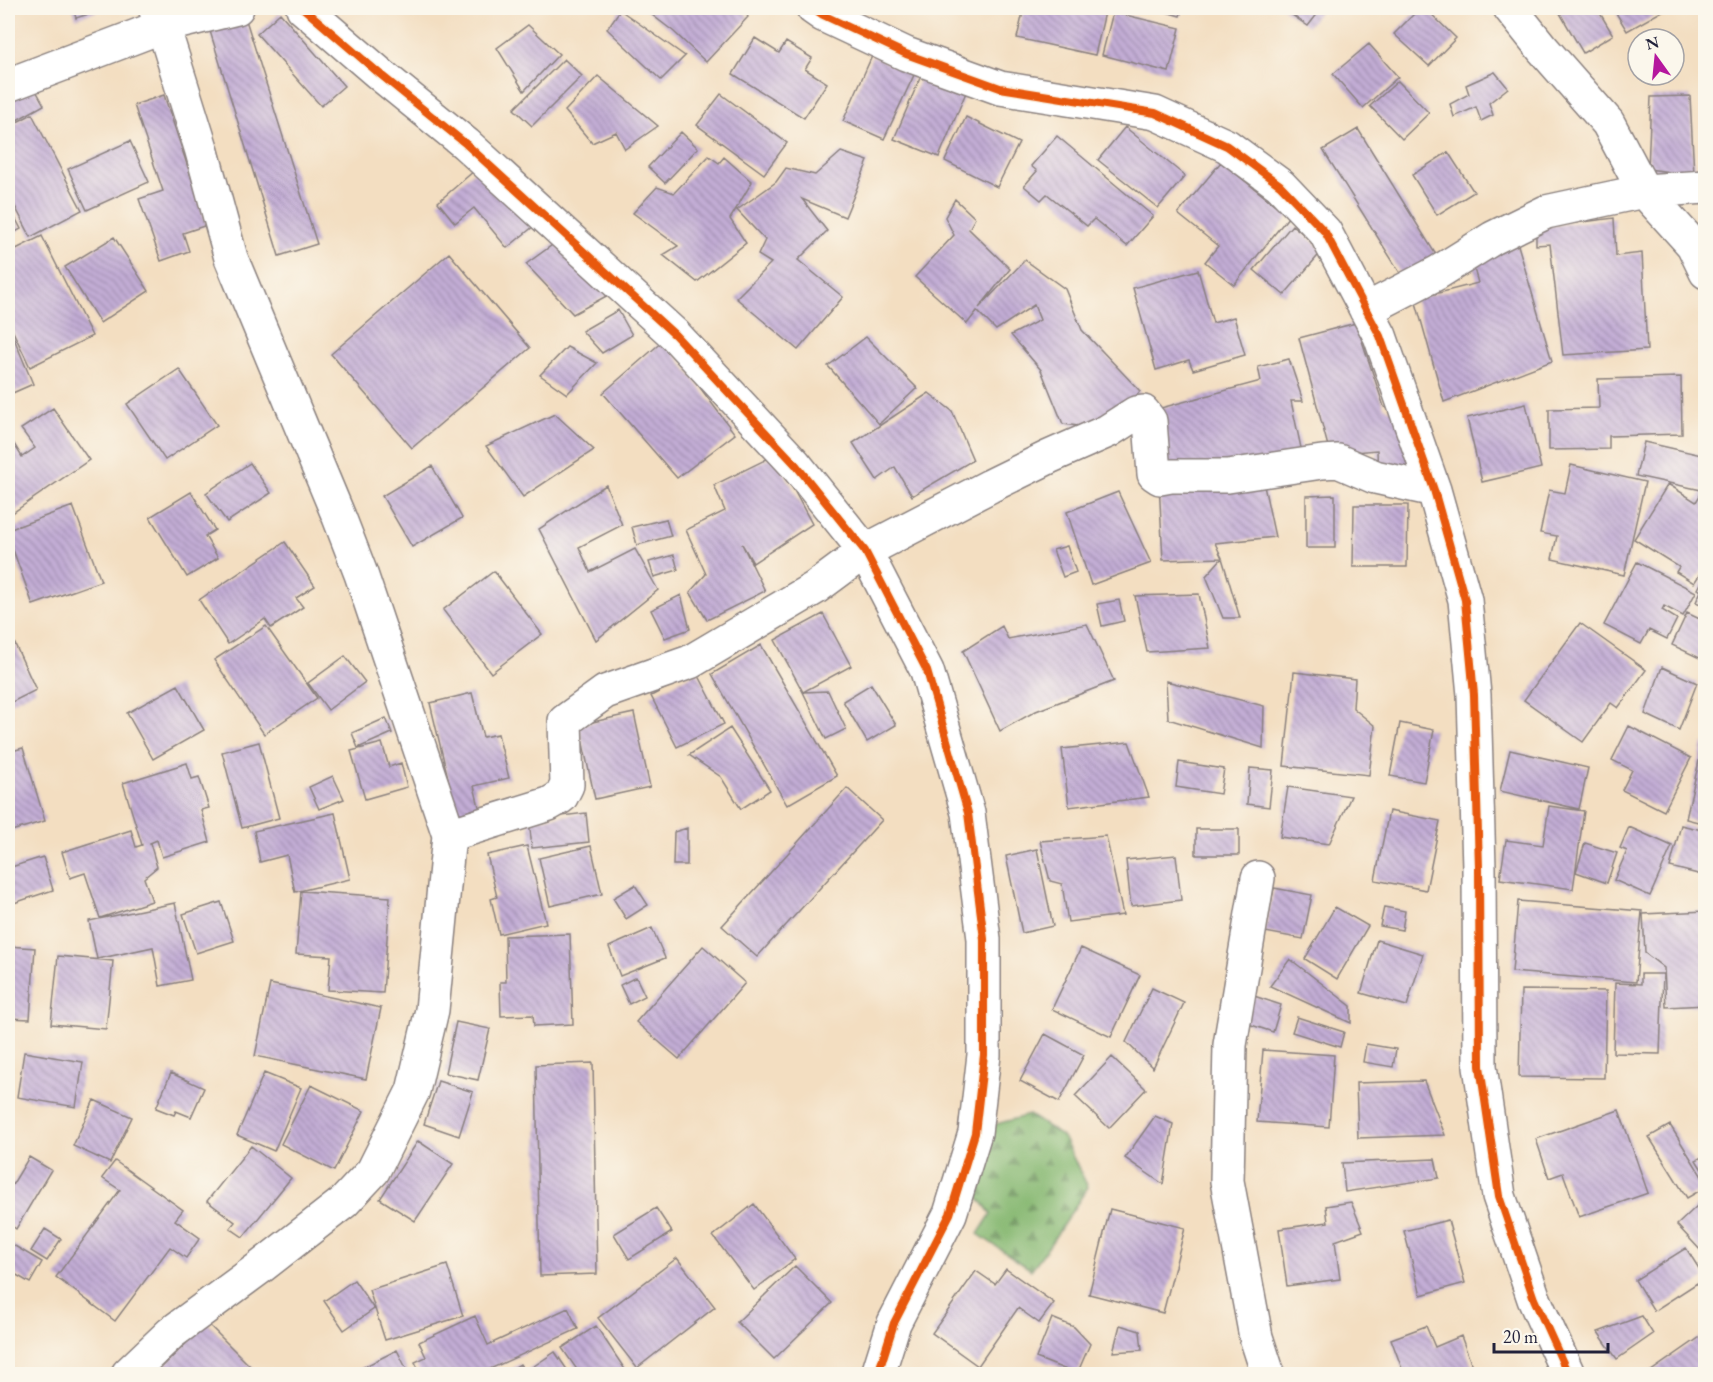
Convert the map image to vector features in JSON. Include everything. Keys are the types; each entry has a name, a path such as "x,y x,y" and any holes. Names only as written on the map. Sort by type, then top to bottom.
{"street":[{"path":"8,85 159,17 237,8"},
{"path":"303,8 466,144 675,334 795,464 865,551 927,670 968,813 984,939 984,1054 975,1133 950,1214 894,1323 878,1374"},
{"path":"813,8 823,15 906,54 1000,88 1155,113 1227,146 1280,185 1325,232 1380,336 1434,490 1465,600 1474,694 1479,868 1480,1066 1499,1196 1534,1299 1568,1374"},
{"path":"1510,8 1608,123 1644,191 1693,245 1706,272"},
{"path":"128,1374 171,1333 344,1202 373,1171 413,1091 432,1010 449,836 362,574 231,258 201,148 159,17"},
{"path":"1366,309 1437,273 1493,238 1546,212 1644,191 1706,187"},
{"path":"449,836 549,804 561,797 567,785 565,721 605,692 690,662 815,588 865,551 990,486 1108,431 1136,413 1143,412 1150,421 1154,474 1160,478 1228,476 1338,461 1375,477 1434,490"},
{"path":"1258,878 1230,1046 1227,1181 1256,1337 1268,1374"}],"green space":[{"path":"1029,1115 1063,1137 1088,1187 1031,1270 978,1234 991,1214 967,1182 978,1129"}],"building":[{"path":"73,8 107,8 76,18"},
{"path":"643,8 743,8 748,17 706,62 673,31"},
{"path":"1024,8 1106,8 1095,55 1017,38"},
{"path":"1153,8 1183,8 1180,16"},
{"path":"1282,8 1322,8 1308,26"},
{"path":"1420,8 1425,8 1456,38 1429,66 1394,34"},
{"path":"1557,8 1597,8 1613,35 1583,53"},
{"path":"1613,8 1668,8 1634,27 1626,27 1626,29"},
{"path":"620,10 685,56 661,80 607,29"},
{"path":"1113,12 1180,28 1169,72 1102,55"},
{"path":"280,13 344,86 321,106 257,34"},
{"path":"246,20 317,244 279,256 210,31"},
{"path":"528,25 559,54 524,91 497,48"},
{"path":"755,38 779,53 786,42 812,58 805,69 827,83 804,118 733,74"},
{"path":"1369,44 1398,77 1363,108 1333,74"},
{"path":"872,56 914,75 884,139 843,121"},
{"path":"564,59 582,76 532,126 514,109"},
{"path":"923,71 967,90 939,157 894,139"},
{"path":"1495,72 1508,88 1489,103 1493,115 1481,121 1476,107 1454,117 1450,104 1469,94 1466,85"},
{"path":"598,76 658,126 625,149 616,132 592,143 565,111"},
{"path":"1398,81 1429,113 1402,139 1370,106"},
{"path":"33,85 44,105 8,125 8,98"},
{"path":"721,94 787,143 764,174 697,125"},
{"path":"164,95 207,225 183,233 189,251 161,261 139,199 163,191 134,105"},
{"path":"1690,96 1694,175 1648,169 1651,97"},
{"path":"32,114 82,210 31,237 8,193 8,127"},
{"path":"966,117 1019,143 997,187 945,161"},
{"path":"1125,127 1185,176 1158,208 1098,160"},
{"path":"1358,129 1441,263 1407,284 1323,150"},
{"path":"681,132 698,148 665,183 648,167"},
{"path":"1057,136 1153,216 1127,246 1094,219 1087,226 1047,194 1041,200 1024,186 1037,171 1031,166"},
{"path":"130,141 149,182 87,210 68,169"},
{"path":"841,152 868,161 845,217 802,199 827,231 798,260 843,297 798,350 736,298 771,263 758,255 765,240 737,210 776,182 786,168 815,175"},
{"path":"1448,152 1474,192 1437,215 1412,175"},
{"path":"709,156 719,163 724,157 752,182 730,219 746,243 697,282 663,255 678,246 633,213 657,187 674,193"},
{"path":"1221,162 1289,216 1234,285 1205,262 1218,246 1178,214"},
{"path":"482,164 534,226 507,248 474,208 455,223 438,202"},
{"path":"955,199 975,218 969,229 1010,269 979,308 1025,260 1065,289 1082,330 1140,391 1109,430 1063,424 1041,370 1011,335 1040,320 1034,305 996,330 977,311 967,324 915,277 954,235 945,217"},
{"path":"8,204 21,229 8,236"},
{"path":"1614,218 1616,256 1642,253 1647,350 1563,355 1550,244 1536,245 1536,228"},
{"path":"1292,225 1323,250 1284,295 1254,270"},
{"path":"42,236 92,336 30,367 8,321 8,253"},
{"path":"114,237 149,291 100,323 65,267"},
{"path":"562,238 612,293 573,314 526,264"},
{"path":"1518,245 1552,361 1444,402 1415,299 1478,283 1471,258"},
{"path":"449,253 530,348 412,448 331,354"},
{"path":"1198,270 1213,323 1234,317 1245,355 1193,370 1189,360 1156,370 1133,288"},
{"path":"618,310 632,335 602,353 582,331"},
{"path":"1356,323 1384,407 1400,413 1420,468 1378,476 1377,450 1330,454 1299,338"},
{"path":"8,324 33,384 8,395"},
{"path":"866,337 917,388 879,424 828,366"},
{"path":"664,340 735,434 677,478 603,393"},
{"path":"567,347 597,363 567,394 540,375"},
{"path":"1289,359 1303,401 1291,401 1304,462 1163,472 1157,409 1261,381 1258,367"},
{"path":"179,369 217,425 165,460 127,404"},
{"path":"1681,377 1682,434 1609,436 1609,449 1549,450 1549,409 1599,408 1598,379"},
{"path":"929,393 952,411 973,460 912,496 895,467 877,480 853,443"},
{"path":"1526,404 1541,468 1482,482 1467,418"},
{"path":"53,408 89,460 8,516 8,448 14,444 22,457 35,448 21,429"},
{"path":"555,414 594,450 523,497 486,446"},
{"path":"1644,442 1706,456 1706,491 1636,476"},
{"path":"775,455 812,524 753,563 742,544 765,591 707,620 690,592 706,574 686,530 725,511 714,485"},
{"path":"250,463 271,493 227,522 206,493"},
{"path":"1571,465 1645,482 1624,575 1552,559 1557,536 1540,533 1549,490 1565,493"},
{"path":"432,466 462,518 412,547 382,496"},
{"path":"1263,481 1275,537 1215,543 1222,558 1163,560 1159,483"},
{"path":"1668,484 1696,502 1702,492 1706,494 1706,565 1694,583 1676,572 1679,567 1634,539"},
{"path":"606,485 622,525 579,547 590,572 635,549 658,590 596,640 539,529"},
{"path":"191,492 215,530 205,536 218,558 187,577 150,517"},
{"path":"1118,492 1151,563 1091,585 1067,512"},
{"path":"1335,495 1335,548 1306,548 1306,496"},
{"path":"1354,505 1408,505 1407,567 1353,567"},
{"path":"73,506 101,581 33,605 8,536 8,530"},
{"path":"666,519 671,536 637,545 632,527"},
{"path":"285,542 315,586 296,598 303,607 271,628 265,619 228,644 199,600"},
{"path":"1067,546 1076,572 1063,577 1053,550"},
{"path":"674,555 678,570 654,577 649,562"},
{"path":"1222,558 1240,618 1223,618 1206,576"},
{"path":"1637,562 1696,592 1683,616 1664,606 1662,610 1677,619 1667,639 1649,630 1641,644 1604,625"},
{"path":"494,571 542,634 491,673 443,610"},
{"path":"1706,574 1706,607 1696,602 1701,591 1698,589"},
{"path":"1199,594 1210,648 1147,652 1135,596"},
{"path":"681,595 690,629 665,638 651,610"},
{"path":"1119,600 1124,621 1102,626 1097,604"},
{"path":"1687,613 1706,622 1706,661 1672,645"},
{"path":"823,614 851,666 803,692 775,640"},
{"path":"1580,623 1646,670 1618,708 1611,703 1583,742 1524,700"},
{"path":"1087,624 1114,681 1036,711 1000,731 963,651 1002,626 1008,639"},
{"path":"266,626 317,698 264,734 214,660"},
{"path":"8,629 36,690 8,704"},
{"path":"761,645 837,776 787,805 712,674"},
{"path":"345,656 365,682 328,710 308,683"},
{"path":"1662,667 1697,683 1679,730 1645,714"},
{"path":"697,672 724,724 677,747 651,696"},
{"path":"1294,672 1355,679 1353,708 1375,726 1369,775 1284,766"},
{"path":"1166,681 1264,706 1263,748 1168,719"},
{"path":"871,684 896,725 867,742 843,701"},
{"path":"178,685 204,730 153,759 127,713"},
{"path":"828,691 846,729 826,739 803,692"},
{"path":"472,693 483,737 498,734 509,778 474,786 482,819 459,824 430,703"},
{"path":"634,713 650,787 595,799 579,725"},
{"path":"386,718 392,733 358,748 352,733"},
{"path":"1400,723 1434,730 1424,782 1390,776"},
{"path":"1629,726 1691,758 1664,811 1622,790 1632,770 1612,760"},
{"path":"730,728 770,790 741,809 721,777 689,755"},
{"path":"259,742 279,818 242,828 222,752"},
{"path":"1129,742 1149,797 1069,807 1062,749"},
{"path":"382,743 389,767 401,763 407,787 365,799 351,751"},
{"path":"1703,743 1706,744 1706,824 1686,819"},
{"path":"23,748 45,821 8,832 8,752"},
{"path":"1510,750 1588,768 1579,809 1500,791"},
{"path":"1179,762 1224,769 1220,794 1176,787"},
{"path":"187,763 192,779 199,777 209,808 201,810 210,842 162,857 157,840 150,843 157,867 144,878 152,901 100,918 85,873 70,878 62,852 131,830 136,847 142,845 123,783"},
{"path":"1250,768 1273,770 1269,807 1247,804"},
{"path":"333,776 344,799 319,809 309,787"},
{"path":"1288,787 1351,796 1329,844 1280,837"},
{"path":"847,788 882,820 757,957 722,926"},
{"path":"1549,806 1584,811 1573,889 1500,879 1506,840 1543,845"},
{"path":"1389,811 1440,821 1426,890 1375,880"},
{"path":"335,813 350,879 295,892 287,855 260,862 254,831"},
{"path":"586,813 589,842 532,848 529,820"},
{"path":"1681,825 1706,831 1706,876 1670,867"},
{"path":"1629,827 1672,846 1650,896 1614,880 1627,851 1620,848"},
{"path":"687,828 687,865 673,865 674,832"},
{"path":"1196,829 1239,829 1239,855 1196,855"},
{"path":"1106,836 1123,915 1068,922 1062,884 1050,881 1040,841"},
{"path":"1585,843 1617,853 1607,883 1576,872"},
{"path":"527,846 546,923 499,934 491,899 497,897 487,855"},
{"path":"591,846 602,894 550,906 539,858"},
{"path":"1037,849 1053,926 1022,933 1006,856"},
{"path":"1176,855 1181,900 1131,906 1126,860"},
{"path":"43,857 53,890 8,905 8,868"},
{"path":"635,885 648,905 626,919 613,898"},
{"path":"1274,888 1312,895 1303,939 1265,932"},
{"path":"301,891 390,897 383,993 328,990 331,956 296,954"},
{"path":"1518,901 1642,911 1636,982 1512,972"},
{"path":"221,902 234,941 196,953 183,914"},
{"path":"175,903 191,980 160,986 153,947 97,959 89,921"},
{"path":"1335,907 1368,926 1337,979 1305,959"},
{"path":"1384,907 1405,911 1402,930 1380,926"},
{"path":"1706,911 1706,1005 1666,1007 1664,968 1645,953 1643,914"},
{"path":"652,928 665,958 620,976 609,947"},
{"path":"570,934 573,1024 534,1026 533,1015 501,1016 500,982 506,982 505,936"},
{"path":"1377,940 1423,954 1407,1006 1361,993"},
{"path":"8,946 35,948 30,1019 8,1018"},
{"path":"703,946 745,983 679,1059 636,1022"},
{"path":"1081,948 1140,975 1111,1037 1052,1009"},
{"path":"58,956 113,961 106,1029 51,1024"},
{"path":"1290,959 1351,1006 1351,1023 1270,986"},
{"path":"1641,974 1663,974 1660,1054 1613,1053 1615,983 1641,984"},
{"path":"636,977 645,996 629,1004 620,985"},
{"path":"270,984 381,1008 366,1079 255,1056"},
{"path":"1152,988 1184,1003 1153,1068 1126,1042"},
{"path":"1521,990 1606,991 1604,1078 1519,1077"},
{"path":"1248,994 1281,1005 1273,1032 1239,1021"},
{"path":"1297,1017 1344,1032 1340,1047 1292,1032"},
{"path":"456,1022 490,1029 478,1080 445,1073"},
{"path":"1045,1034 1084,1055 1059,1102 1020,1081"},
{"path":"1366,1044 1396,1049 1393,1067 1363,1062"},
{"path":"1263,1050 1334,1055 1329,1127 1257,1122"},
{"path":"24,1052 83,1062 76,1107 17,1097"},
{"path":"1112,1057 1146,1089 1109,1128 1075,1096"},
{"path":"593,1063 597,1274 540,1276 536,1065"},
{"path":"171,1073 204,1088 191,1117 176,1111 174,1115 156,1108"},
{"path":"264,1073 301,1088 274,1151 237,1135"},
{"path":"438,1081 473,1092 459,1136 424,1124"},
{"path":"1424,1081 1445,1135 1358,1138 1356,1083"},
{"path":"311,1085 364,1111 334,1171 281,1144"},
{"path":"94,1100 132,1117 110,1163 73,1146"},
{"path":"1619,1110 1648,1193 1579,1217 1563,1173 1549,1178 1536,1139"},
{"path":"1155,1116 1173,1124 1163,1184 1125,1158"},
{"path":"1670,1125 1706,1183 1706,1187 1687,1198 1649,1137"},
{"path":"418,1141 453,1164 415,1221 380,1199"},
{"path":"251,1146 291,1178 243,1237 230,1228 235,1222 207,1201"},
{"path":"1706,1155 1706,1176 1696,1160"},
{"path":"29,1157 51,1170 16,1229 8,1223 8,1192"},
{"path":"1435,1159 1439,1178 1345,1192 1342,1163"},
{"path":"115,1161 183,1210 175,1220 200,1238 186,1258 170,1247 115,1321 56,1277 120,1190 102,1178"},
{"path":"1351,1202 1363,1231 1335,1241 1340,1279 1287,1286 1279,1229 1328,1222 1326,1206"},
{"path":"754,1204 795,1259 754,1290 713,1236"},
{"path":"1697,1206 1706,1216 1706,1251 1703,1253 1677,1225"},
{"path":"656,1208 672,1232 629,1259 614,1234"},
{"path":"1110,1209 1185,1228 1163,1313 1089,1294"},
{"path":"1448,1220 1465,1283 1421,1295 1404,1231"},
{"path":"45,1229 61,1239 47,1261 31,1251"},
{"path":"8,1242 42,1262 30,1283 8,1270"},
{"path":"1686,1248 1705,1278 1654,1311 1635,1280"},
{"path":"677,1258 715,1307 637,1368 598,1318"},
{"path":"447,1265 463,1316 385,1340 369,1290"},
{"path":"795,1266 832,1303 774,1359 737,1322"},
{"path":"1006,1269 1054,1303 1039,1323 1018,1308 978,1366 932,1333 976,1271 995,1284"},
{"path":"354,1280 374,1309 344,1330 324,1301"},
{"path":"568,1308 578,1329 479,1374 421,1374 415,1362 426,1357 419,1342 475,1316 488,1345"},
{"path":"1642,1316 1653,1334 1617,1359 1598,1332"},
{"path":"1052,1318 1074,1327 1090,1344 1077,1374 1036,1358"},
{"path":"207,1323 258,1374 155,1374"},
{"path":"1120,1325 1140,1331 1142,1350 1113,1352"},
{"path":"596,1326 626,1371 621,1374 580,1374 562,1348"},
{"path":"1426,1326 1435,1347 1461,1336 1475,1374 1404,1374 1391,1339"},
{"path":"1706,1333 1706,1374 1647,1374"},
{"path":"397,1350 409,1374 350,1374"},
{"path":"555,1352 570,1374 504,1374 520,1364 525,1372"}],"cycle path":[{"path":"303,8 466,144 675,335 795,464 865,551 927,671 968,813 984,939 984,1055 975,1133 950,1214 894,1323 878,1374"},
{"path":"813,8 823,15 906,54 1000,88 1155,113 1227,146 1280,185 1325,232 1380,336 1434,490 1465,600 1474,695 1479,868 1480,1066 1499,1196 1534,1299 1568,1374"}]}
